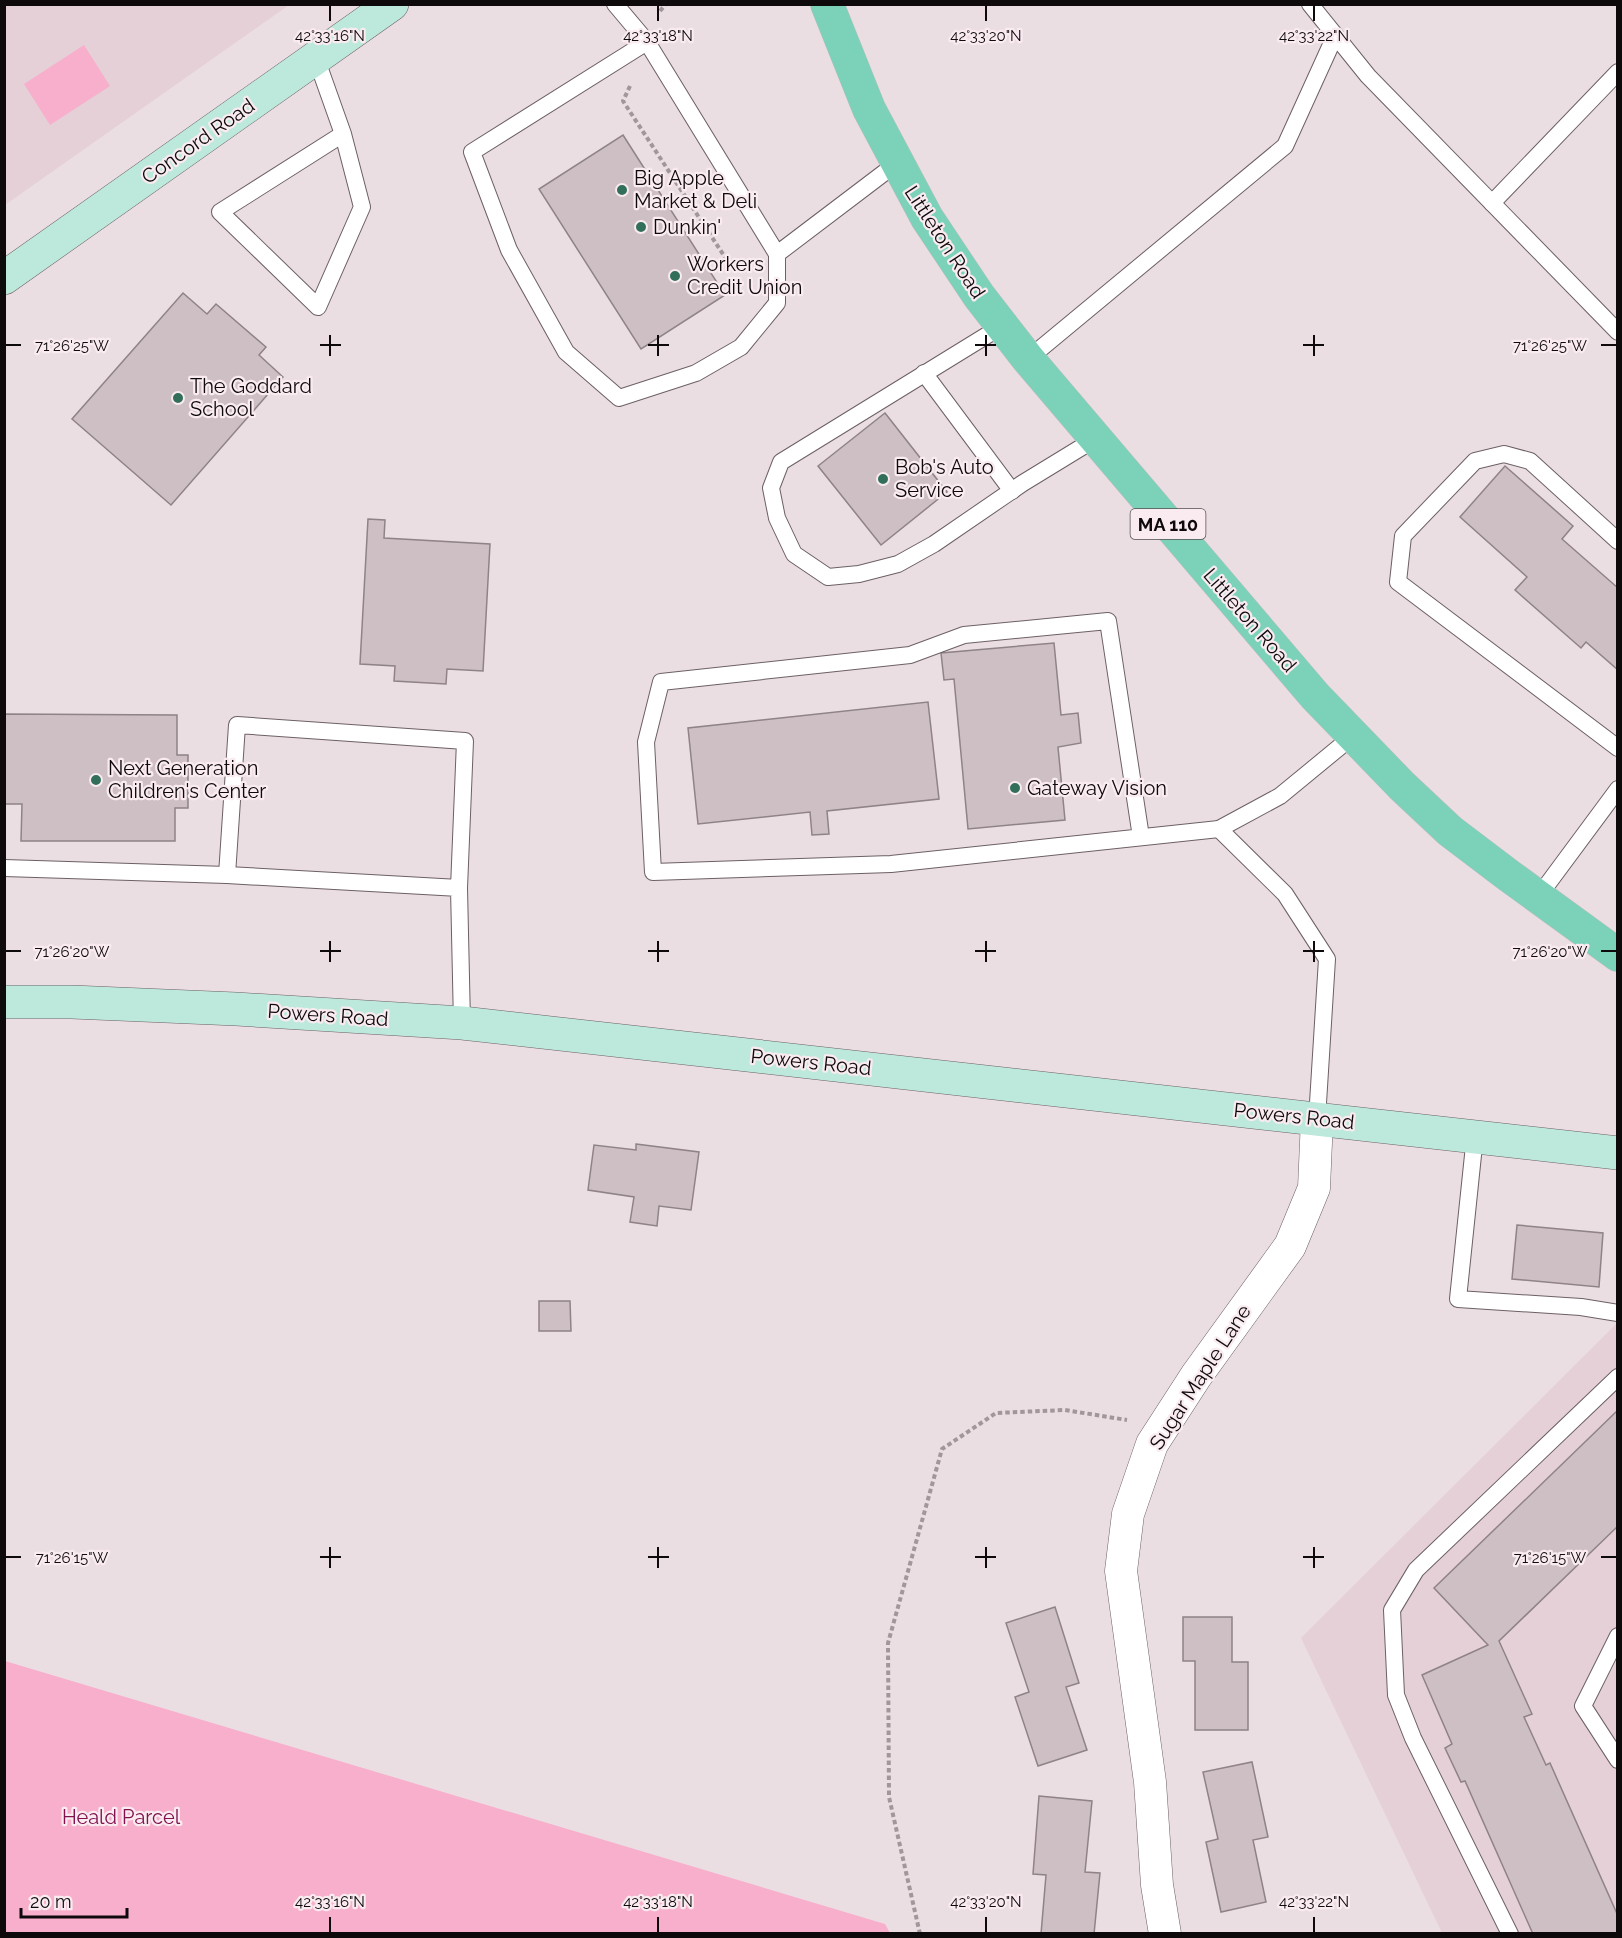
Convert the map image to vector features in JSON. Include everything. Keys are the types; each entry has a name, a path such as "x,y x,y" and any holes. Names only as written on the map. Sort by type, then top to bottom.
{"main road":[{"name":"Concord Road","path":"4,278 392,4"},
{"name":"Littleton Road","path":"827,4 869,109 927,218 979,297 1028,359 1315,696 1402,786 1450,831 1617,955"},
{"name":"Powers Road","path":"4,1002 72,1002 236,1009 462,1023 1617,1152"}],"street":[{"name":"Sugar Maple Lane","path":"1165,1934 1157,1885 1150,1782 1121,1571 1128,1514 1152,1444 1196,1376 1290,1246 1314,1188 1317,1119"}],"lane":[{"path":"615,4 648,42 777,254 777,303 741,347 696,373 619,398 566,352 509,250 472,152 648,42"},
{"path":"1310,4 1368,76 1617,332"},
{"path":"1028,359 1285,146 1335,36"},
{"path":"316,58 343,134 362,207 318,307 220,212 343,134"},
{"path":"1492,203 1617,72"},
{"path":"777,254 897,164"},
{"path":"1002,326 781,462 771,488 777,518 794,554 828,577 859,574 898,564 934,544 1095,439"},
{"path":"924,373 1012,491"},
{"path":"1617,541 1530,461 1504,454 1475,461 1403,536 1398,582 1617,748"},
{"path":"1142,837 1108,621 964,635 910,655 661,682 646,742 653,872 891,864 1219,829 1280,796 1353,736"},
{"path":"227,875 237,725 465,741 459,888 462,1023"},
{"path":"1538,897 1617,789"},
{"path":"1219,829 1285,894 1327,959 1317,1119"},
{"path":"4,868 227,875 459,888"},
{"path":"1475,1136 1458,1299 1581,1307 1617,1313"},
{"path":"1510,1934 1413,1738 1396,1695 1392,1610 1416,1570 1617,1377"},
{"path":"1617,1636 1583,1706 1617,1760"}],"path":[{"path":"660,11 666,4"},
{"path":"631,83 623,101 732,268"},
{"path":"920,1934 889,1797 888,1643 942,1449 996,1413 1065,1410 1163,1426"}],"shaded area":[{"path":"5,5 289,5 5,205"},
{"path":"1617,1323 1617,1933 1442,1933 1301,1638"}],"green space":[{"path":"84,45 110,86 50,125 24,84"},
{"name":"Heald Parcel","path":"5,1661 885,1924 890,1933 5,1933"}],"building":[{"path":"623,135 725,295 641,349 539,189"},
{"name":"The Goddard School","path":"183,293 207,314 216,304 266,347 259,355 283,377 171,505 72,419"},
{"name":"Bob's Auto Service","path":"885,413 947,492 881,545 818,466"},
{"path":"1505,466 1573,526 1562,539 1618,588 1618,670 1586,642 1581,648 1515,590 1527,577 1460,517"},
{"path":"368,519 385,520 384,538 490,544 483,671 447,669 446,684 394,681 395,666 360,664"},
{"path":"1054,643 1061,715 1078,713 1081,743 1058,747 1065,820 968,829 954,679 944,680 941,653"},
{"path":"928,702 939,799 827,811 829,834 812,835 810,812 698,824 688,728"},
{"name":"Next Generation Children's Center","path":"4,714 177,715 177,755 188,755 188,808 175,808 175,841 21,841 22,804 4,804"},
{"path":"636,1144 699,1152 691,1210 659,1206 657,1226 630,1222 634,1197 588,1190 594,1145 636,1150"},
{"path":"1517,1225 1603,1233 1599,1287 1512,1279"},
{"path":"539,1301 570,1301 571,1331 539,1331"},
{"path":"1618,1410 1618,1526 1499,1641 1532,1714 1524,1717 1546,1765 1550,1763 1618,1916 1618,1934 1533,1934 1465,1781 1461,1782 1445,1748 1452,1744 1422,1675 1488,1645 1434,1588"},
{"path":"1055,1607 1079,1683 1066,1687 1087,1750 1038,1766 1015,1697 1029,1692 1006,1623"},
{"path":"1183,1617 1232,1617 1232,1662 1248,1662 1248,1730 1195,1730 1195,1661 1183,1661"},
{"path":"1252,1762 1268,1837 1253,1840 1266,1902 1221,1912 1206,1842 1218,1839 1203,1772"},
{"path":"1039,1796 1092,1801 1085,1872 1100,1873 1094,1934 1041,1934 1046,1875 1033,1874"}],"place":[{"name":"Big Apple Market & Deli","path":"622,190"},
{"name":"Dunkin'","path":"641,227"},
{"name":"Workers Credit Union","path":"675,276"},
{"name":"The Goddard School","path":"178,398"},
{"name":"Bob's Auto Service","path":"883,479"},
{"name":"Next Generation Children's Center","path":"96,780"},
{"name":"Gateway Vision","path":"1015,788"}]}
